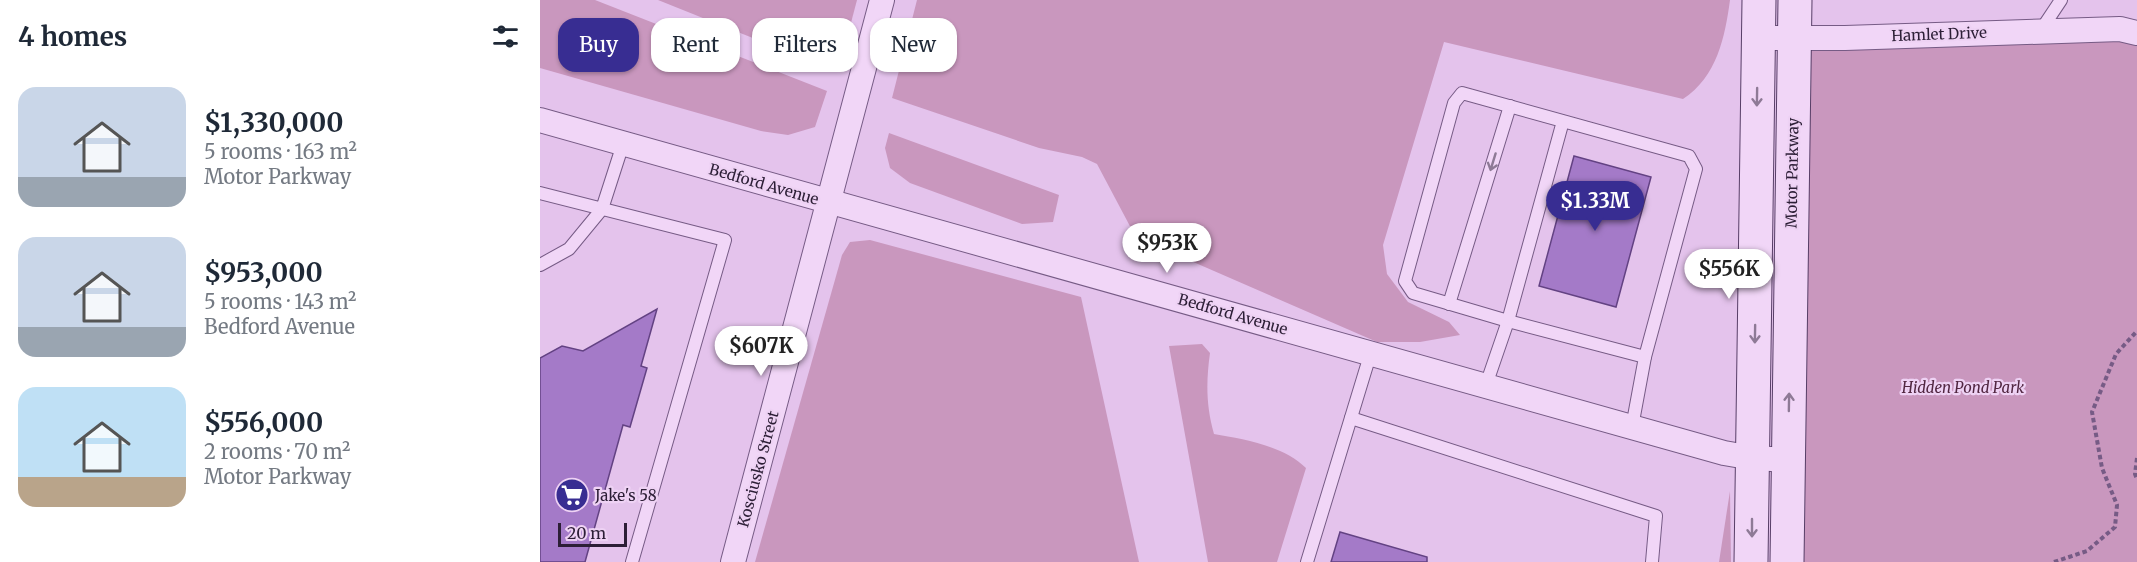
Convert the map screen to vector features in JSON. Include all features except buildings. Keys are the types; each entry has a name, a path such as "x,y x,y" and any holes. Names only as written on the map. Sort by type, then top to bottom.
{"main road":[{"path":"1751,562 1759,0"},
{"name":"Motor Parkway","path":"1787,562 1795,0"}],"street":[{"name":"Kosciusko Street","path":"734,562 882,0"},
{"name":"Hamlet Drive","path":"1758,38 1794,39 2131,28"},
{"name":"Bedford Avenue","path":"540,120 828,203 1371,352 1724,453 1753,458 1788,460"}],"lane":[{"path":"2041,30 2061,0"},
{"path":"1632,427 1645,357 1696,169 1689,156 1462,93 1454,103 1405,280 1413,293 1645,357"},
{"path":"1449,304 1510,106"},
{"path":"1486,385 1508,321 1563,121"},
{"path":"540,265 569,249 602,209 623,144"},
{"path":"540,193 725,240 632,562"},
{"path":"1307,562 1371,352"},
{"path":"1351,418 1656,516 1652,562"}],"path":[{"path":"2054,562 2087,551 2115,527 2117,505 2102,468 2092,412 2116,354 2137,331"},
{"path":"2137,458 2134,474 2137,478"}],"green space":[{"path":"540,0 595,0 651,22 651,72 740,72 740,57 752,62 752,72 779,72 827,91 815,127 788,135 761,131 540,68"},
{"path":"658,0 857,0 852,18 752,18 752,38 740,33 740,18 703,18"},
{"path":"917,0 1730,0 1722,42 1711,68 1695,90 1683,99 1444,42 1383,245 1387,274 1408,302 1449,322 1460,335 1420,342 1377,342 1152,244 1132,230 1097,164 1082,157 1039,148 892,98 899,72 957,72 957,18 912,18"},
{"name":"Hidden Pond Park","path":"2137,35 2137,562 1787,562 1794,39"},
{"path":"889,133 1059,195 1053,222 1022,224 910,183 890,168 885,148"},
{"path":"870,240 1081,297 1139,562 755,562 842,255 850,242"},
{"path":"1202,344 1210,353 1208,394 1209,414 1214,434 1275,449 1297,460 1306,468 1277,562 1208,562 1169,346"},
{"path":"1730,491 1731,562 1719,562"}],"place":[{"name":"Jake's 58","path":"572,495"}]}
